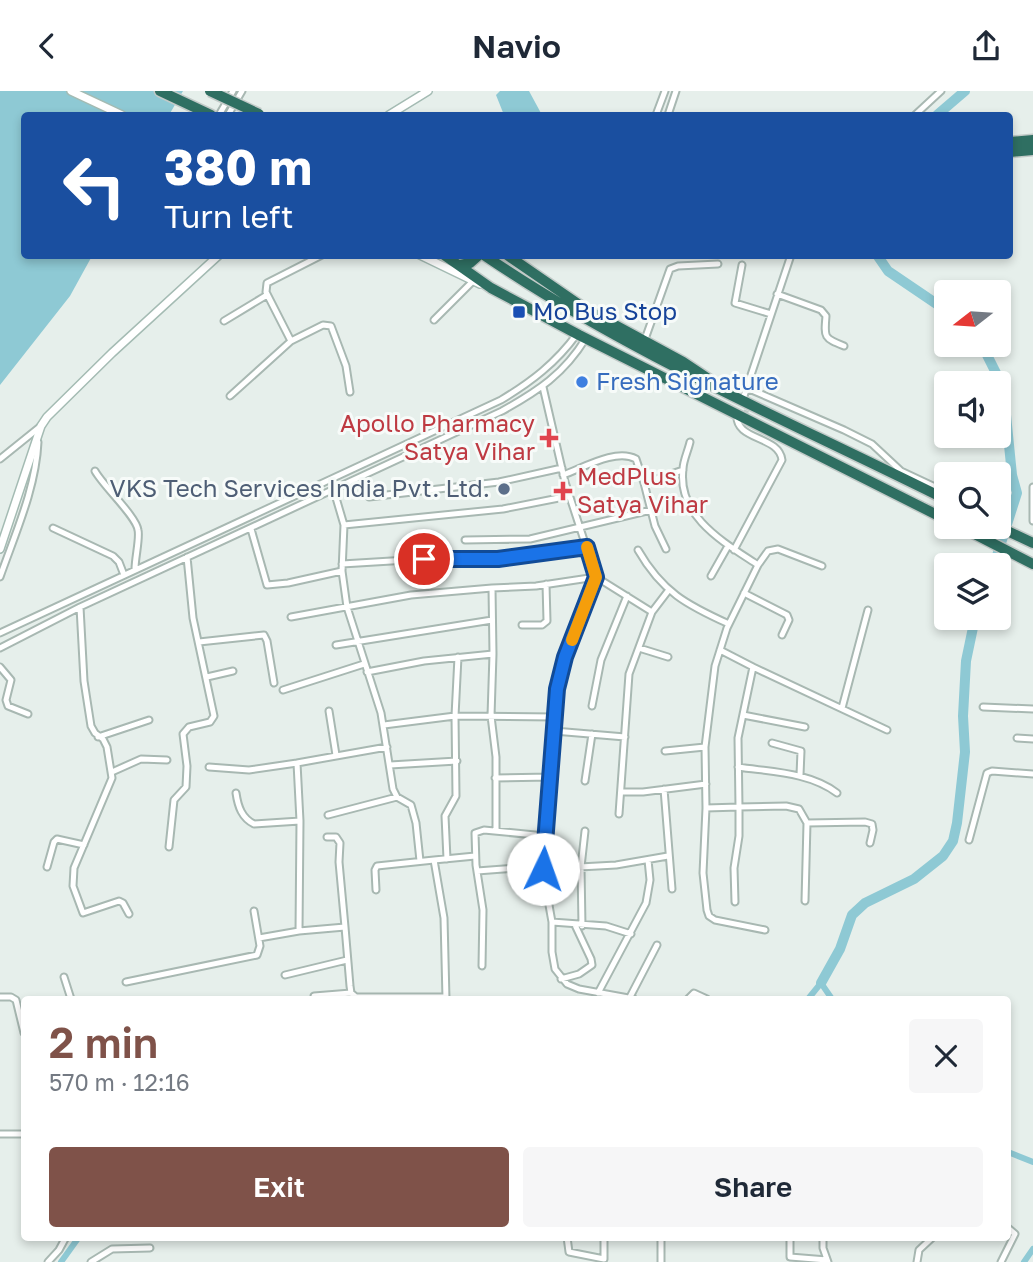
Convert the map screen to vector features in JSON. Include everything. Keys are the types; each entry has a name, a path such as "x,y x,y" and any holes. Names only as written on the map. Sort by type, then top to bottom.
{"highway":[{"path":"160,91 205,112"},
{"path":"210,91 254,112"},
{"path":"1013,142 1033,140"},
{"path":"1013,152 1033,150"},
{"path":"451,259 491,288 739,421 859,475 934,513"},
{"path":"460,265 476,259"},
{"path":"488,259 584,319 700,380 747,399 934,494"},
{"path":"514,259 587,310 700,373 717,388"},
{"path":"1011,533 1033,544"},
{"path":"984,539 1033,564"}],"street":[{"path":"71,91 116,112"},
{"path":"221,112 233,91"},
{"path":"230,112 242,91"},
{"path":"393,112 428,91"},
{"path":"657,112 665,91"},
{"path":"669,112 676,91"},
{"path":"918,112 941,91"},
{"path":"0,459 39,429 112,353 215,259"},
{"path":"291,341 267,295 266,285 314,259"},
{"path":"428,259 491,288"},
{"path":"747,399 790,259"},
{"path":"644,342 670,269 678,265 718,264"},
{"path":"743,264 735,303 771,314"},
{"path":"434,320 473,281"},
{"path":"777,294 821,310 826,316 826,337 844,346"},
{"path":"224,321 267,295"},
{"path":"230,396 291,341 323,325 331,326 346,366 349,392"},
{"path":"0,648 80,607 502,411 543,387 561,371 582,336"},
{"path":"0,633 500,400 526,386 582,336"},
{"path":"543,387 563,475 596,577 565,657 557,689 542,867 552,922 552,952 555,969 561,979 579,989 618,996"},
{"path":"749,389 844,430 872,445 901,471 934,486"},
{"path":"711,576 731,548 782,460 777,448 739,421"},
{"path":"0,549 39,429"},
{"path":"0,576 37,462 39,429"},
{"path":"690,442 682,470 689,507 709,530 758,565"},
{"path":"563,475 612,457 627,455 636,459 655,526 666,549"},
{"path":"369,497 499,482 562,468"},
{"path":"644,483 682,470"},
{"path":"95,471 111,495 136,523 139,535 135,569"},
{"path":"1033,487 1033,521"},
{"path":"334,491 344,525 342,567 347,607 384,725 393,789 397,797 413,809 420,861"},
{"path":"344,525 503,509 569,496"},
{"path":"465,540 522,540 651,510"},
{"path":"53,528 113,556 119,562 124,575"},
{"path":"251,529 268,585 288,583 342,567 424,559 498,559 587,547"},
{"path":"765,930 715,920 709,916 703,873 705,747 716,666 729,624 758,565 767,553 774,549 822,566"},
{"path":"638,550 668,591 729,624"},
{"path":"169,847 174,800 186,787 187,766 183,734 190,727 210,722 214,716 193,618 187,557"},
{"path":"153,561 157,571"},
{"path":"291,617 411,595 546,584 596,577 652,612"},
{"path":"522,625 542,625 547,621 546,584"},
{"path":"492,588 491,716 496,757 496,831"},
{"path":"619,814 629,674 652,612 668,591"},
{"path":"744,593 787,615 789,620 782,635"},
{"path":"592,706 601,660 627,596"},
{"path":"80,607 85,690 91,726 106,743 112,772 111,783 74,868 72,880 82,912 119,901 129,914"},
{"path":"842,708 868,610"},
{"path":"336,645 492,620"},
{"path":"199,642 264,635 267,638 274,683"},
{"path":"639,647 668,657"},
{"path":"720,650 887,730"},
{"path":"368,672 493,654"},
{"path":"447,859 445,816 456,796 455,716 458,657"},
{"path":"283,690 364,664"},
{"path":"0,667 11,680 7,703 12,708 28,714"},
{"path":"735,902 734,868 739,836 738,738 753,667"},
{"path":"207,677 233,671"},
{"path":"983,707 1033,709"},
{"path":"329,711 336,755"},
{"path":"743,715 805,727"},
{"path":"384,725 455,716 555,717"},
{"path":"98,737 149,720"},
{"path":"554,731 625,737"},
{"path":"585,781 592,734"},
{"path":"1017,738 1033,740"},
{"path":"772,743 801,751 800,775"},
{"path":"209,767 249,770 387,747"},
{"path":"665,751 705,747"},
{"path":"112,772 141,759 167,760"},
{"path":"390,765 457,761"},
{"path":"297,763 300,821 299,931"},
{"path":"738,767 800,775 828,786 837,793"},
{"path":"969,840 987,773 992,771 1033,774"},
{"path":"495,778 550,777"},
{"path":"622,792 706,784"},
{"path":"664,789 672,889"},
{"path":"236,793 240,811 251,823 269,825 300,821"},
{"path":"328,815 397,797"},
{"path":"706,808 795,807 803,812 807,823 804,901"},
{"path":"807,823 872,824 870,843"},
{"path":"482,966 483,910 475,856 476,831 545,836"},
{"path":"561,979 579,974 592,965 579,925 584,831"},
{"path":"327,837 336,838 340,843 347,960 352,993"},
{"path":"47,867 57,839 84,845"},
{"path":"376,890 376,866 475,856"},
{"path":"477,871 581,867 668,856"},
{"path":"434,860 444,918 446,996"},
{"path":"598,993 646,903 650,880 648,860"},
{"path":"126,982 254,956 260,950 254,912"},
{"path":"552,922 606,926 631,934"},
{"path":"259,938 345,927"},
{"path":"633,996 657,945"},
{"path":"285,975 347,960"},
{"path":"64,977 70,996"},
{"path":"579,989 579,996"},
{"path":"314,996 352,993 357,996"},
{"path":"0,997 16,1000 21,1021"},
{"path":"0,1134 21,1134"},
{"path":"1001,1262 1015,1234 1011,1231"},
{"path":"48,1262 64,1241"},
{"path":"568,1241 569,1252 604,1260 604,1241"},
{"path":"661,1241 662,1262"},
{"path":"790,1241 790,1260 828,1261 823,1241"},
{"path":"918,1262 919,1249 930,1241"},
{"path":"90,1262 112,1249 150,1248"}],"water":[{"path":"0,91 183,91 171,112 21,112 21,259 90,259 70,296 0,385"},
{"path":"500,91 529,91 540,112 503,112 496,95"}],"waterway":[{"path":"940,112 965,91"},
{"path":"880,259 888,271 934,302"},
{"path":"988,357 1004,395 1012,475 1017,493 998,553"},
{"path":"821,983 840,949 852,915 865,903 914,879 943,856 953,841 965,752 963,716 966,661 972,630"},
{"path":"810,996 821,983 830,996"},
{"path":"1011,1153 1033,1162"},
{"path":"61,1262 76,1241"},
{"path":"1024,1262 1033,1249"}],"tunnel":[{"path":"742,422 751,399"}],"slow traffic":[{"path":"572,640 596,577 587,547"}],"place":[{"name":"Mo Bus Stop","path":"519,312"},
{"name":"Fresh Signature","path":"582,382"},
{"name":"Apollo Pharmacy Satya Vihar","path":"549,438"},
{"name":"VKS Tech Services India Pvt. Ltd.","path":"504,489"},
{"name":"MedPlus Satya Vihar","path":"563,491"}],"route":[{"path":"424,559 498,559 587,547 596,577 565,657 557,689 543,869"}]}
